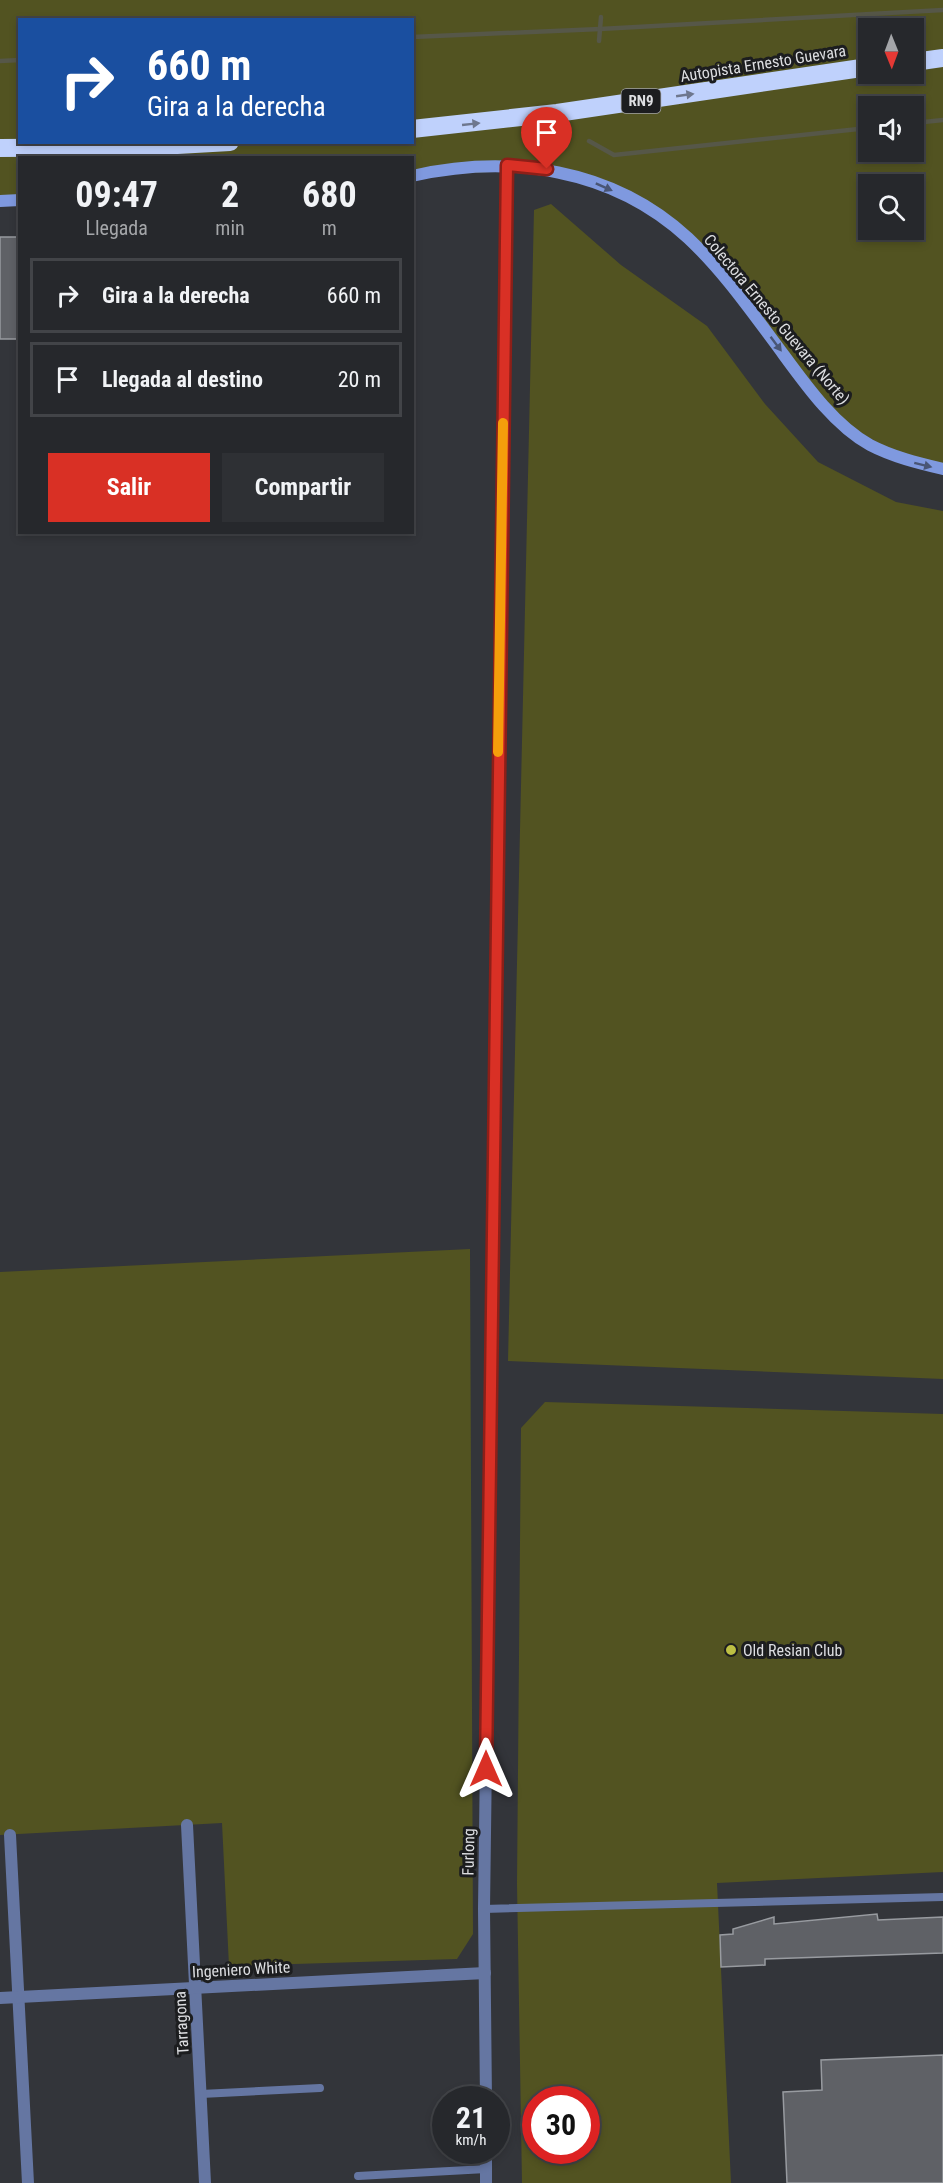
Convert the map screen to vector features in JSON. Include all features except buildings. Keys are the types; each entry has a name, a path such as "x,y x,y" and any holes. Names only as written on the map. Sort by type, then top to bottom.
{"highway":[{"path":"924,61 943,58"},
{"name":"Autopista Ernesto Guevara","path":"414,129 568,111 858,68"},
{"path":"0,148 142,147 195,144"}],"street":[{"name":"Colectora Ernesto Guevara (Norte)","path":"414,176 453,167 507,165 547,169 590,181 646,206 688,238 740,296 820,399 841,422 869,444 909,461 943,470"},
{"name":"Furlong","path":"486,2086 484,1909 507,165"},
{"path":"0,201 18,200"},
{"name":"Tarragona","path":"188,1825 205,2183"},
{"path":"10,1835 28,2183"},
{"name":"Ingeniero White","path":"0,1998 485,1973"},
{"path":"486,2164 486,2183"}],"lane":[{"path":"484,1909 943,1897"},
{"path":"201,2094 320,2088"},
{"path":"358,2176 486,2169"}],"shaded area":[{"path":"0,0 943,0 943,469 909,461 841,421 740,296 646,206 547,169 414,176 414,156 18,156 18,200 0,201"},
{"path":"551,204 621,265 707,326 765,404 818,462 896,502 943,511 943,1379 508,1361 534,210"},
{"path":"470,1249 473,1934 457,1959 229,1966 222,1823 0,1835 0,1272"},
{"name":"Old Resian Club","path":"545,1402 943,1414 943,1872 717,1883 731,2183 522,2183 517,1884 521,1428"}],"waterway":[{"path":"414,37 943,10"},
{"path":"599,41 601,17"},
{"path":"0,61 18,60"},
{"path":"924,122 943,120"},
{"path":"589,141 614,155 858,129"}],"slow traffic":[{"path":"498,752 503,423"}],"place":[{"name":"Old Resian Club","path":"731,1650"}],"route":[{"path":"486,1769 507,165 547,169"}]}
